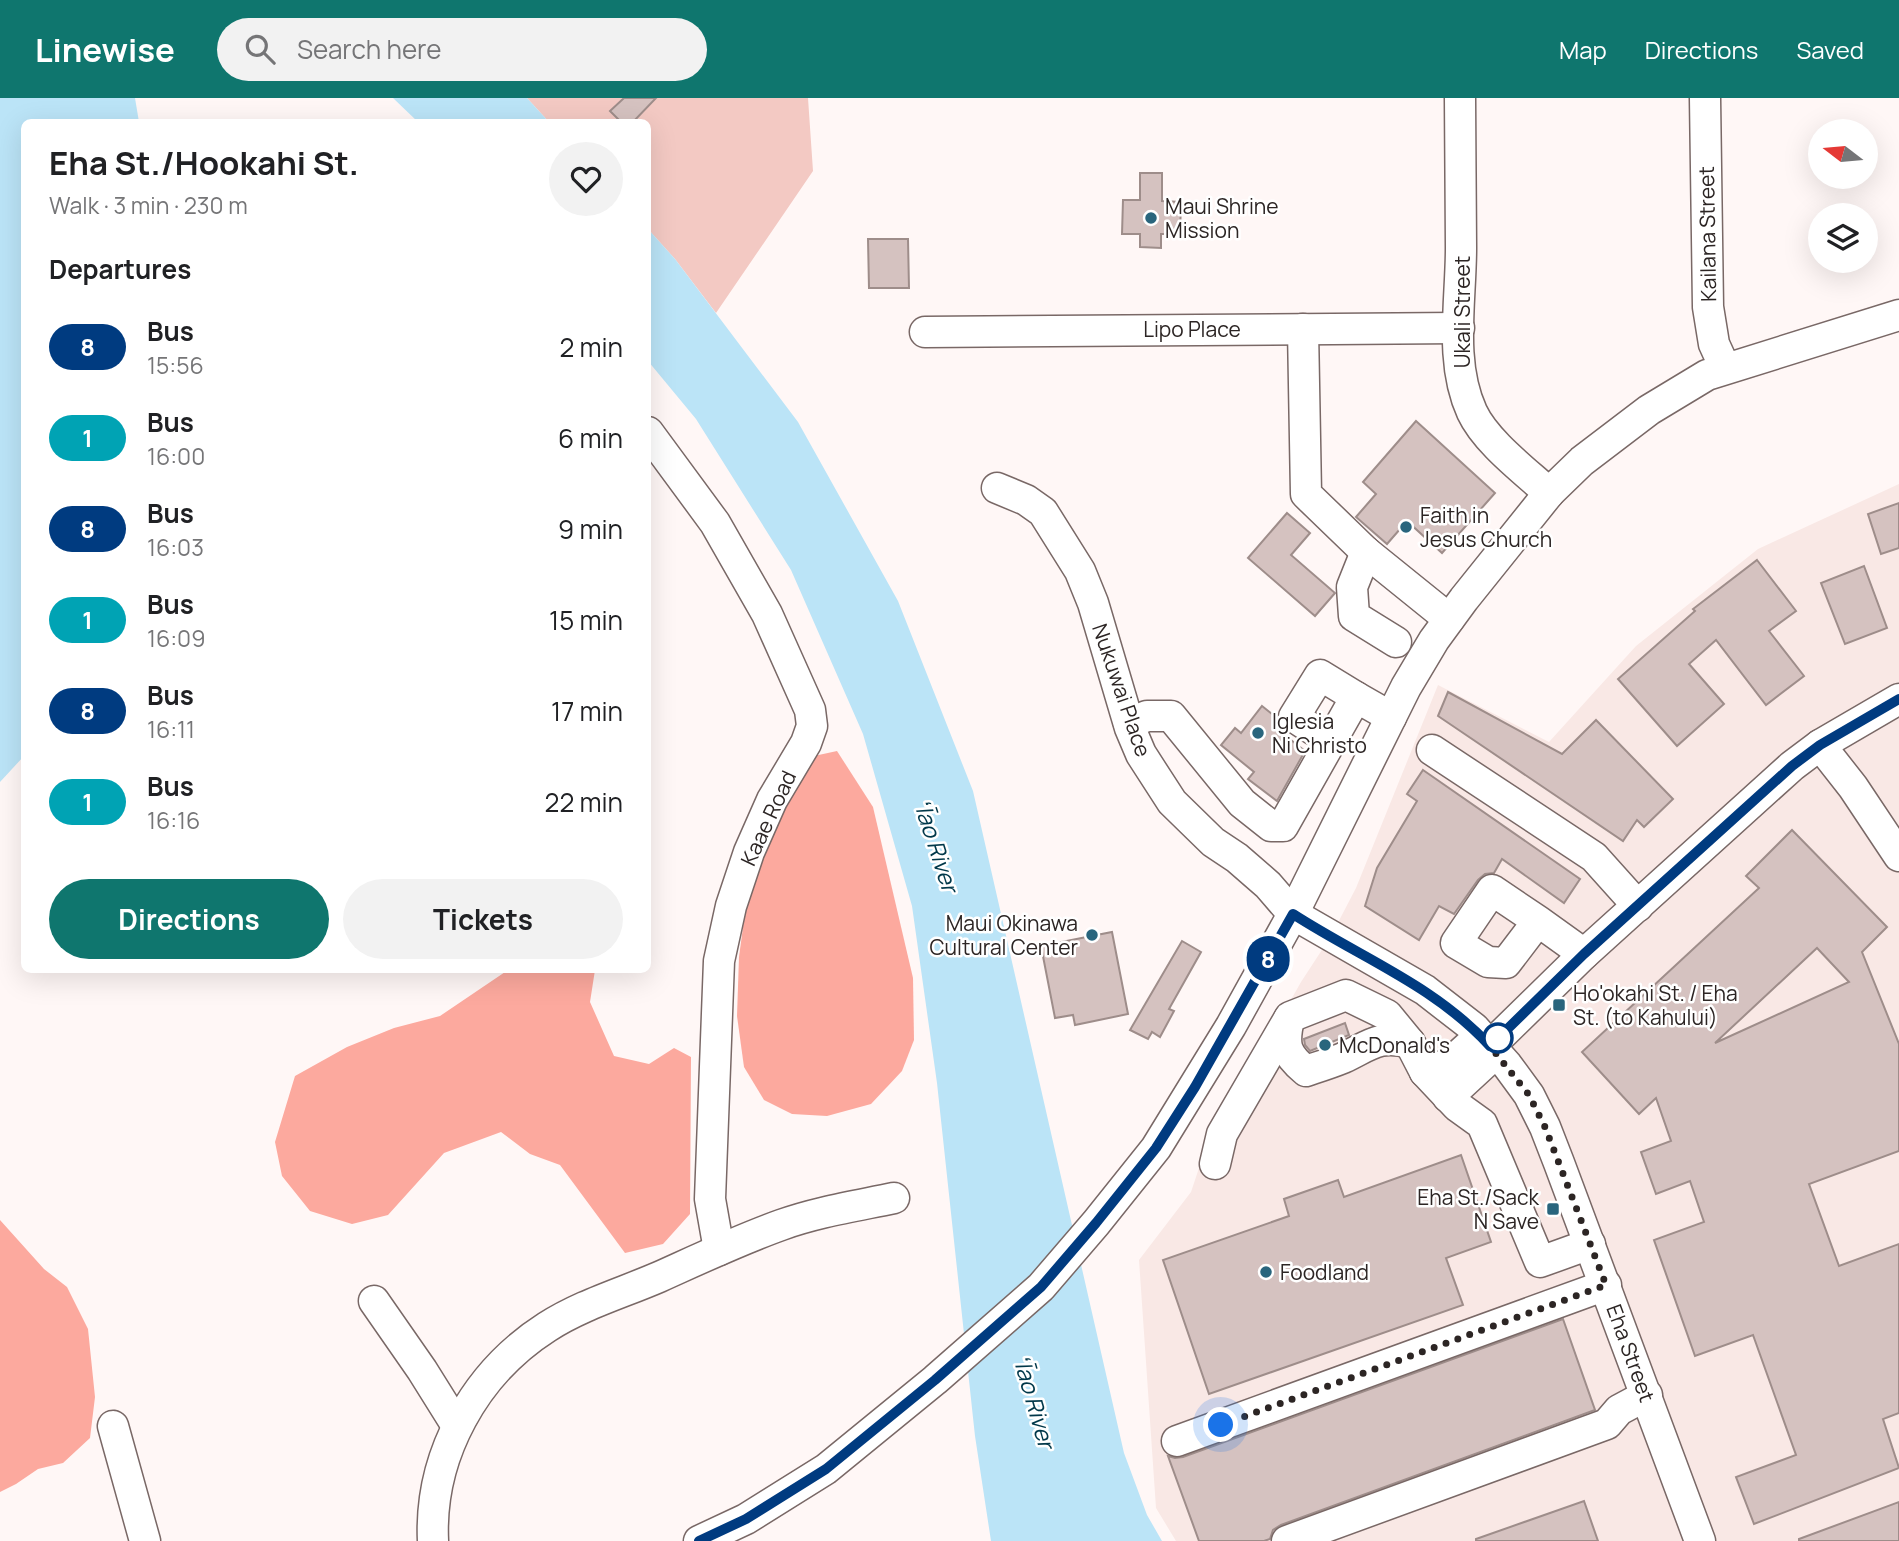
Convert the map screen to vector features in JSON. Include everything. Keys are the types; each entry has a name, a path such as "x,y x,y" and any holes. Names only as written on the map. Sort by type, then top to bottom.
{"street":[{"name":"Ukali Street","path":"1460,98 1461,249 1458,345 1464,390 1473,414 1487,434 1549,493"},
{"name":"Kailana Street","path":"1705,98 1708,307 1714,344 1726,368"},
{"path":"699,1541 746,1519 826,1469 935,1380 1041,1287 1096,1223 1156,1148 1195,1087 1293,914 1406,687 1449,619 1549,493 1582,461 1649,410 1707,375 1899,315"},
{"name":"Lipo Place","path":"925,332 1459,328"},
{"path":"1303,329 1306,494 1366,552 1449,619"},
{"name":"Kaae Road","path":"651,436 715,523 767,614 810,710 811,726 806,743 772,800 749,852 719,961 710,1199 719,1250"},
{"name":"Nukuwai Place","path":"997,488 1026,500 1043,512 1074,561 1093,603 1129,723 1141,754 1155,779 1172,802 1213,842 1268,884 1293,914"},
{"path":"1366,552 1352,587 1354,616 1396,642"},
{"path":"1331,741 1294,717 1320,675 1391,717"},
{"path":"1129,723 1147,716 1171,716 1242,803 1270,826 1283,827 1356,697"},
{"path":"1448,1097 1487,1061 1490,1046 1584,954 1748,804 1820,745 1899,699"},
{"path":"1820,745 1853,787 1899,856"},
{"path":"1432,750 1594,857 1638,906"},
{"name":"Eha Street","path":"1293,914 1444,1003 1474,1028 1529,1095 1545,1127 1606,1285 1699,1541"},
{"path":"1538,921 1584,954"},
{"path":"1215,1164 1222,1133 1290,1017 1346,995 1387,1014 1410,1043 1425,1072 1448,1097 1482,1124 1540,1262 1590,1244"},
{"path":"1290,1017 1284,1041 1292,1060 1306,1071 1341,1059 1378,1040 1395,1038 1410,1043"},
{"path":"1425,1072 1450,1063 1471,1044 1490,1046"},
{"path":"433,1541 434,1505 439,1478 457,1426 471,1402 506,1359 549,1326 573,1313 780,1226 817,1214 894,1198"},
{"path":"1177,1441 1606,1285"},
{"path":"374,1301 457,1426"},
{"path":"1286,1541 1607,1424 1619,1410 1647,1395"},
{"path":"113,1426 145,1541"}],"shaded area":[{"path":"527,98 808,98 813,171 716,313 651,232 651,119 546,119"},
{"path":"1899,484 1899,1541 1176,1541 1156,1508 1139,1260 1191,1192 1212,1129 1249,1074 1301,982 1331,936 1356,888 1438,685 1549,742 1636,646 1758,549"},
{"path":"837,751 873,807 913,978 914,1040 902,1071 871,1104 827,1116 792,1114 764,1100 744,1067 737,1016 739,957 748,890 763,831 814,756"},
{"path":"504,973 595,973 590,1002 614,1056 649,1064 674,1048 691,1057 690,1214 663,1244 625,1253 560,1165 530,1154 501,1132 444,1153 388,1215 352,1224 310,1211 282,1176 275,1142 295,1076 347,1047 394,1028 440,1016"},
{"path":"0,1220 44,1269 67,1287 88,1329 95,1397 90,1438 63,1463 38,1469 0,1492"}],"water":[{"path":"0,98 135,98 138,119 21,119 21,759 0,782"},
{"path":"393,98 527,98 546,119 415,119"},
{"name":"ʻĪao River","path":"651,232 675,259 798,422 898,601 973,791 1124,1453 1147,1515 1162,1541 991,1541 975,1436 937,1083 912,906 863,734 791,570 696,419 651,365"}],"building":[{"path":"624,98 656,98 636,119 618,119 610,111"},
{"name":"Maui Shrine Mission","path":"1140,173 1162,173 1162,201 1181,202 1180,234 1161,234 1161,248 1140,247 1140,234 1122,234 1123,200 1140,200"},
{"path":"868,239 908,239 909,288 869,288"},
{"path":"1416,421 1495,493 1442,553 1407,521 1387,544 1356,517 1376,494 1363,482"},
{"path":"1899,503 1899,548 1881,554 1868,514"},
{"path":"1287,513 1310,533 1291,555 1335,593 1315,616 1248,558"},
{"path":"1757,560 1796,611 1769,631 1804,676 1766,705 1716,640 1689,664 1724,704 1677,746 1618,679 1695,611 1693,609"},
{"path":"1864,566 1887,628 1845,644 1821,583"},
{"path":"1448,692 1562,754 1596,720 1673,799 1644,827 1637,820 1623,841 1438,716"},
{"path":"1262,706 1277,718 1282,733 1305,751 1277,801 1248,779 1254,772 1221,745 1235,728 1241,733"},
{"path":"1423,770 1580,879 1564,903 1502,859 1494,873 1485,874 1478,880 1454,914 1439,906 1419,940 1365,906 1377,868 1417,801 1407,794"},
{"path":"1792,830 1887,927 1862,952 1899,1044 1899,1151 1809,1184 1839,1266 1899,1244 1899,1413 1883,1419 1899,1468 1754,1524 1736,1477 1796,1455 1753,1335 1695,1356 1654,1240 1704,1222 1690,1181 1656,1194 1641,1152 1671,1141 1656,1098 1639,1114 1582,1052 1759,888 1746,876","holes":["1817,948 1849,982 1715,1043"]},
{"path":"1112,932 1128,1014 1075,1025 1073,1015 1055,1018 1041,946"},
{"path":"1182,941 1201,952 1169,1009 1174,1011 1160,1037 1152,1032 1148,1039 1130,1030"},
{"path":"1345,1023 1349,1035 1310,1051 1305,1045 1304,1039"},
{"path":"1461,1155 1491,1242 1446,1258 1463,1305 1209,1394 1163,1260 1289,1216 1284,1199 1338,1180 1344,1197"},
{"path":"1563,1319 1595,1410 1281,1525 1273,1530 1270,1539 1264,1541 1199,1541 1168,1456 1183,1457"},
{"path":"1584,1501 1598,1541 1476,1541 1476,1539"},
{"path":"1899,1502 1899,1541 1799,1541 1799,1539"}],"bus line":[{"name":"8","path":"699,1541 746,1519 826,1469 935,1380 1041,1287 1156,1148 1231,1026 1293,914 1444,1003 1474,1028 1490,1046 1584,954 1792,766 1820,745 1899,699"}],"place":[{"name":"Maui Shrine Mission","path":"1151,218"},
{"name":"Faith in Jesus Church","path":"1406,527"},
{"name":"Iglesia Ni Christo","path":"1258,733"},
{"name":"Maui Okinawa Cultural Center","path":"1092,935"},
{"name":"Ho'okahi St. / Eha St. (to Kahului)","path":"1559,1005"},
{"name":"McDonald's","path":"1325,1045"},
{"name":"Eha St./Sack N Save","path":"1553,1209"},
{"name":"Foodland","path":"1266,1272"}],"route":[{"path":"1221,1425 1606,1285 1545,1127 1529,1095 1490,1046 1501,1035 1498,1038"}]}
